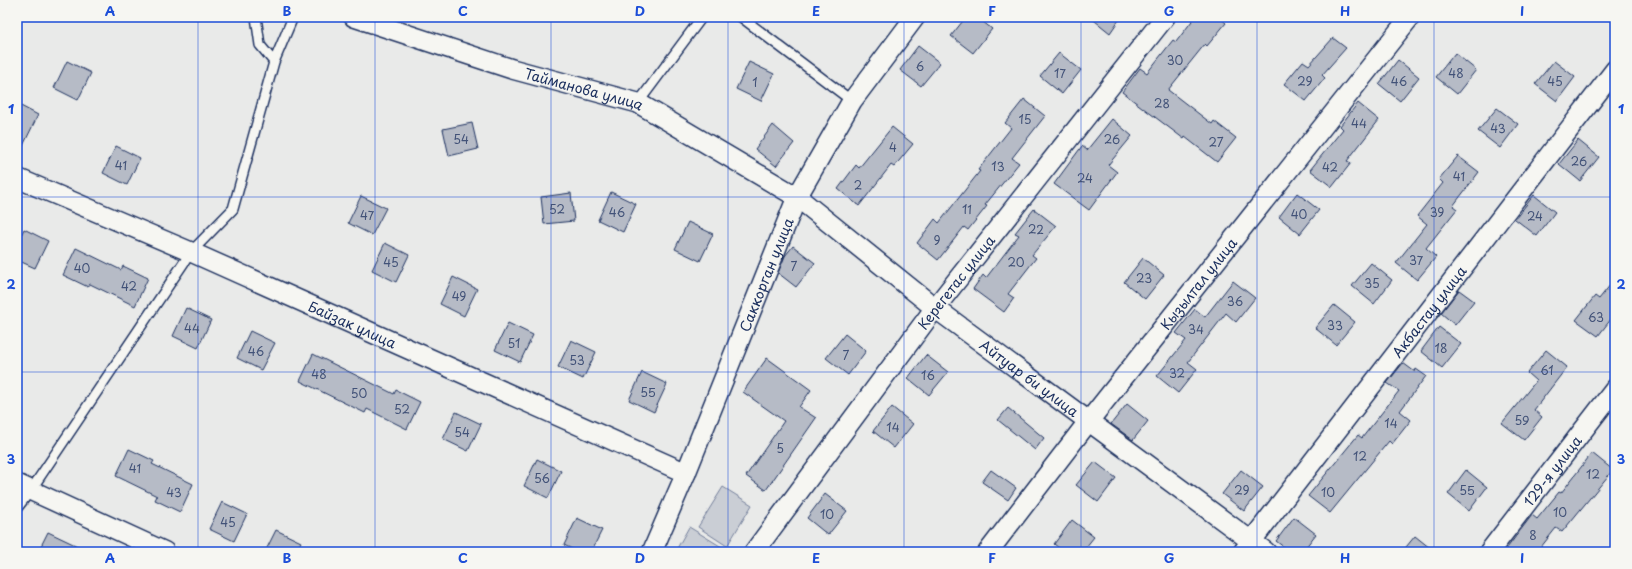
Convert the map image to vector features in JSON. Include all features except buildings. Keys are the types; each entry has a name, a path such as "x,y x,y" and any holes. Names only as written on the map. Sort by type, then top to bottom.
{"street":[{"name":"Тайманова улица","path":"354,17 512,69 638,103 797,197"},
{"name":"Саккорган улица","path":"652,552 686,473 797,197 852,101 915,17"},
{"name":"Керегетас улица","path":"754,552 934,308 1165,17"},
{"name":"Кызылтал улица","path":"988,552 1088,422 1410,17"},
{"name":"Акбастау улица","path":"1254,548 1615,70"},
{"name":"Байзак улица","path":"17,178 191,252 686,473"},
{"name":"Айтуар би улица","path":"797,197 934,308 1254,548"},
{"name":"129-я улица","path":"1489,552 1615,389"},
{"path":"24,487 165,552"}],"lane":[{"path":"256,17 260,45 274,62"},
{"path":"17,508 24,487 191,252 233,209 274,62 293,17"},
{"path":"638,103 702,17"},
{"path":"741,17 852,101"}],"shaded area":[{"path":"723,487 752,505 727,546 698,527"},
{"path":"689,527 725,549 722,552 675,552"}]}
